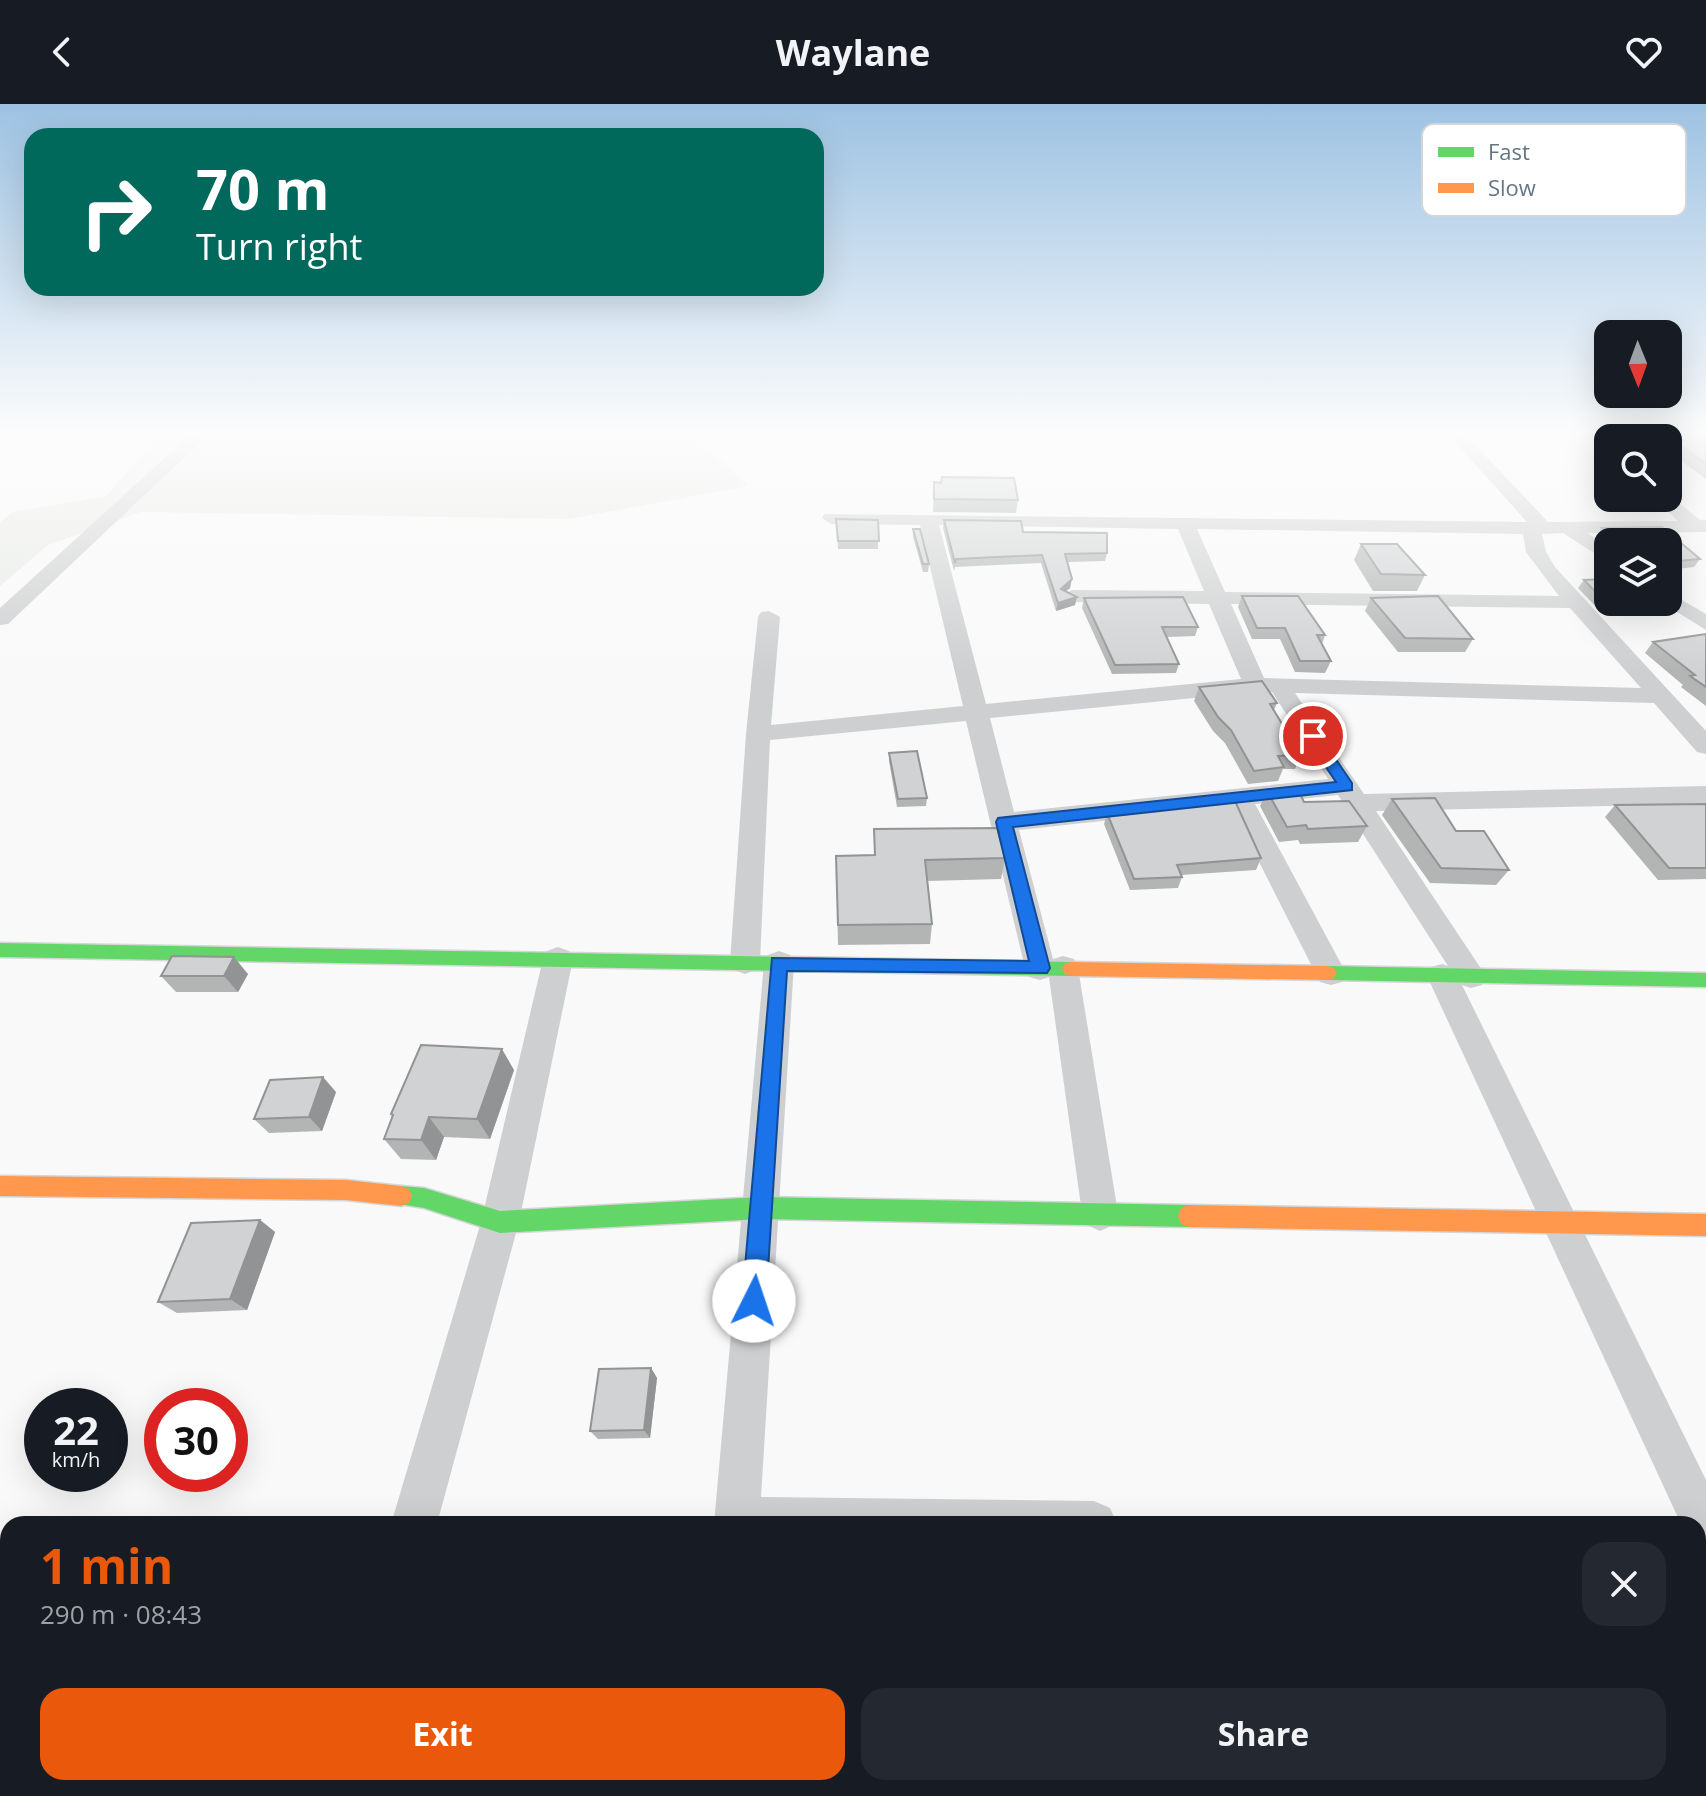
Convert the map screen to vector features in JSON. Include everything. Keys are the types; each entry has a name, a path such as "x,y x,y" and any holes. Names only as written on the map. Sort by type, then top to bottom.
{"street":[{"path":"0,619 115,513"},
{"path":"1525,513 1538,528 1538,559 1706,746"},
{"path":"1683,513 1701,526"},
{"path":"831,518 1538,528 1701,526"},
{"path":"928,520 1004,822 1052,968 1100,1213"},
{"path":"1185,523 1217,598 1267,686 1352,794 1456,976 1559,1225 1699,1516"},
{"path":"1568,528 1594,546"},
{"path":"1072,596 1575,602"},
{"path":"1682,608 1706,624"},
{"path":"737,1516 761,1208 762,962 758,734 769,617"},
{"path":"758,734 1267,686 1660,696"},
{"path":"1004,822 1239,798 1352,794 1706,795"},
{"path":"1239,798 1331,973"},
{"path":"0,950 1706,980"},
{"path":"416,1516 500,1222 558,959"},
{"path":"0,1186 346,1190 424,1198 500,1222 761,1208 1559,1225 1706,1225"}],"shaded area":[{"path":"11,513 138,513 48,545 0,586 0,523"},
{"path":"200,513 602,513 569,519"}],"building":[{"path":"836,519 878,520 879,541 838,541"},
{"path":"944,520 1021,521 1023,532 1107,533 1107,553 1065,554 1072,579 1061,589 1077,597 1058,603 1042,555 956,559 955,563"},
{"path":"913,529 920,529 929,564 923,564"},
{"path":"1361,544 1397,544 1425,575 1381,574"},
{"path":"1682,544 1700,559 1682,561"},
{"path":"1584,580 1594,580 1594,590"},
{"path":"1242,596 1298,596 1325,635 1317,635 1331,661 1300,661 1285,628 1257,628"},
{"path":"1438,596 1473,639 1405,638 1371,598"},
{"path":"1183,597 1198,627 1162,627 1179,664 1115,665 1084,598"},
{"path":"1706,634 1706,687 1653,642"},
{"path":"1262,681 1277,703 1270,704 1301,755 1278,756 1284,767 1254,771 1231,730 1218,717 1199,687"},
{"path":"917,751 927,798 898,799 889,753"},
{"path":"1297,788 1304,802 1349,801 1367,826 1287,827 1267,791"},
{"path":"1435,798 1456,831 1484,831 1509,870 1441,868 1392,799"},
{"path":"1235,801 1261,858 1177,865 1182,877 1134,879 1107,813"},
{"path":"1706,804 1706,868 1669,868 1615,805"},
{"path":"997,828 1005,858 925,860 932,924 838,925 836,856 875,855 874,829"},
{"path":"172,956 234,957 224,976 161,976"},
{"path":"421,1045 502,1049 477,1119 429,1117 421,1140 384,1139 391,1114"},
{"path":"323,1077 309,1117 254,1119 270,1080"},
{"path":"260,1220 230,1299 158,1302 191,1223"},
{"path":"651,1368 644,1430 590,1431 599,1369"}],"traffic: fast":[{"path":"0,950 1071,969"},
{"path":"1328,973 1706,980"},
{"path":"401,1196 424,1198 500,1222 761,1208 1189,1216"}],"traffic: slow":[{"path":"1071,969 1328,973"},
{"path":"0,1186 346,1190 401,1196"},
{"path":"1189,1216 1706,1225"}],"route":[{"path":"754,1301 779,963 1040,968 1004,822 1346,786 1313,736"}]}
